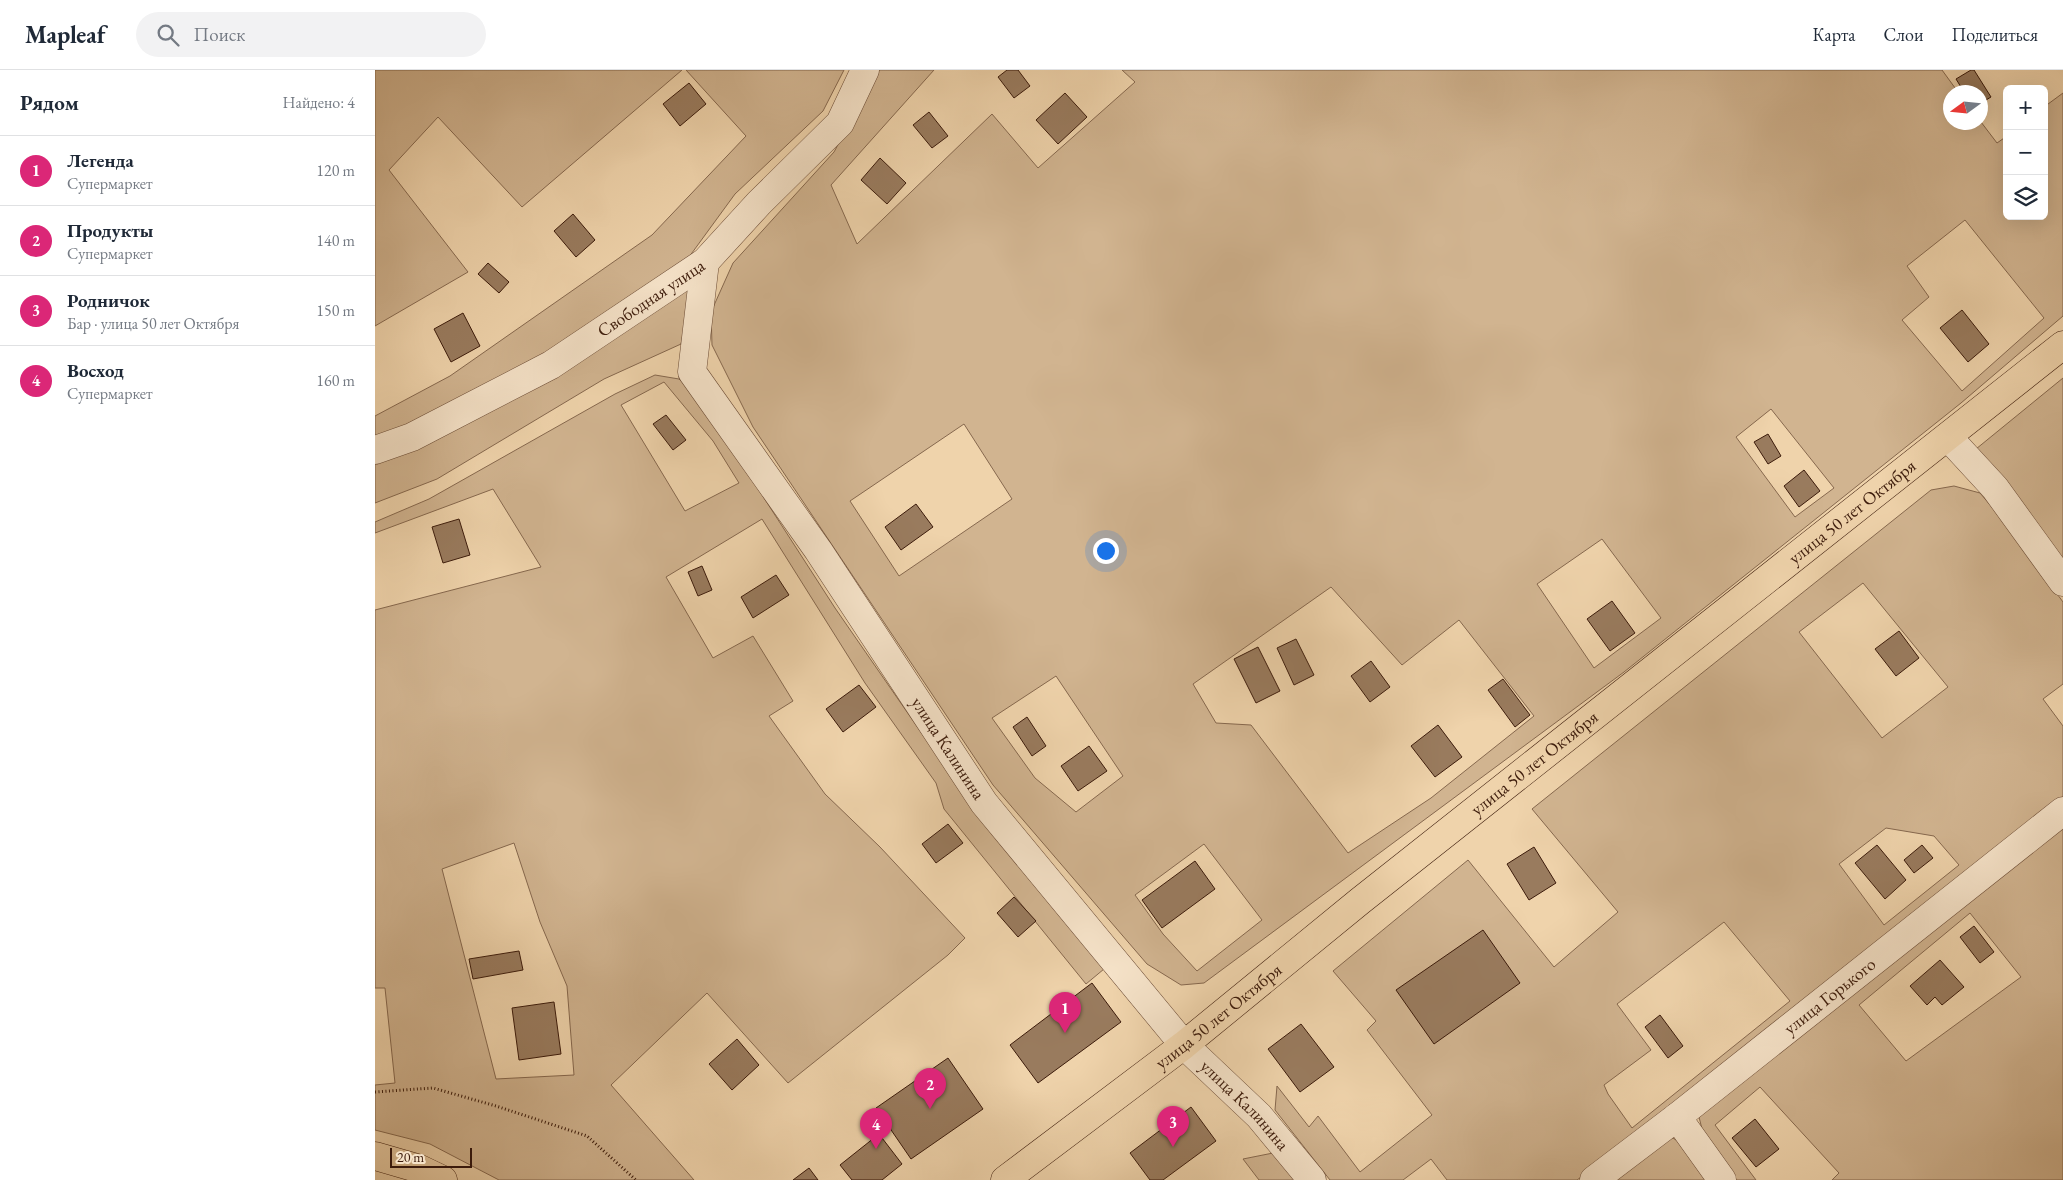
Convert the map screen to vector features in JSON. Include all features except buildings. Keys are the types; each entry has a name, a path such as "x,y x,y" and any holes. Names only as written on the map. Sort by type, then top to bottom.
{"main road":[{"name":"улица 50 лет Октября","path":"1005,1180 1184,1044 1360,901 2063,345"},
{"path":"375,1156 420,1169 443,1180"}],"street":[{"name":"Свободная улица","path":"375,450 412,437 551,365 705,262 759,203 840,123 865,70"},
{"name":"улица Калинина","path":"705,262 692,372 818,550 984,803 1184,1044 1259,1116 1312,1180"},
{"path":"1947,437 1995,488 2063,582"},
{"name":"улица Горького","path":"1594,1180 1677,1117 2063,812"},
{"path":"1677,1117 1723,1180"}],"path":[{"path":"375,1092 433,1088 587,1136 636,1180"}],"shaded area":[{"path":"375,70 682,70 522,207 438,117 389,170 468,272 375,326"},
{"path":"686,70 844,70 823,111 735,194 689,257 540,364 375,439 375,416 450,376 652,235 746,136"},
{"path":"879,70 934,70 831,185 857,244 992,114 1038,168 1135,82 1122,70 1942,70 1953,85 1943,85 1943,130 1987,130 1997,143 2003,139 2003,220 2048,220 2048,104 2063,93 2063,316 1961,403 1624,672 1204,983 1181,985 1147,964 993,785 753,427 712,345 711,312 733,263 834,152","holes":["1965,220 2044,318 1962,391 1902,320 1929,297 1907,266","1771,409 1834,488 1795,517 1736,437","964,424 1012,499 899,576 850,501","1602,539 1661,618 1594,668 1537,584","1331,587 1402,665 1459,620 1534,716 1431,798 1348,853 1251,725 1216,723 1193,684","1056,676 1123,776 1076,812 1035,778 992,718","1204,844 1262,920 1197,971 1163,934 1135,895"]},
{"path":"696,274 681,344 604,379 437,479 375,503 375,458"},
{"path":"655,375 679,379 702,402 835,608 979,816 1104,969 1086,984 944,809 936,783 865,683 762,519 666,577 713,658 753,636 793,701 769,716 825,794 880,847 965,938 948,955 788,1083 707,993 611,1085 694,1180 499,1180 430,1144 375,1130 375,1085 395,1083 385,988 375,988 375,610 541,567 493,489 375,533 375,522 429,499 615,394","holes":["664,382 713,441 739,483 685,511 621,405","514,843 540,922 567,986 574,1075 496,1079 442,869"]},
{"path":"2063,378 2063,571 1976,449"},
{"path":"1954,486 1980,493 2002,519 2063,602 2063,684 2043,699 2063,726 2063,803 1665,1117 1577,1180 1447,1180 1431,1159 1403,1180 1330,1180 1275,1110 1277,1086 1309,1127 1318,1116 1360,1172 1432,1115 1367,1030 1376,1021 1333,971 1468,860 1554,967 1618,912 1532,809 1931,490","holes":["1863,583 1948,687 1882,738 1799,632","1886,828 1934,836 1959,865 1884,925 1839,864","1724,922 1790,1001 1632,1128 1608,1094 1604,1085 1651,1050 1617,1004"]},
{"path":"2063,822 2063,1180 1832,1180 1839,1173 1760,1087 1715,1125 1756,1180 1735,1180 1704,1137 1699,1117","holes":["1970,913 2021,977 1906,1061 1859,1005"]},
{"path":"1673,1138 1704,1160 1718,1180 1604,1180 1655,1145"},
{"path":"1273,1153 1295,1180 1259,1180 1243,1159"}],"place":[{"name":"Легенда","path":"1065,1033"},
{"name":"Продукты","path":"930,1109"},
{"name":"Родничок","path":"1173,1147"},
{"name":"Восход","path":"876,1149"}]}
